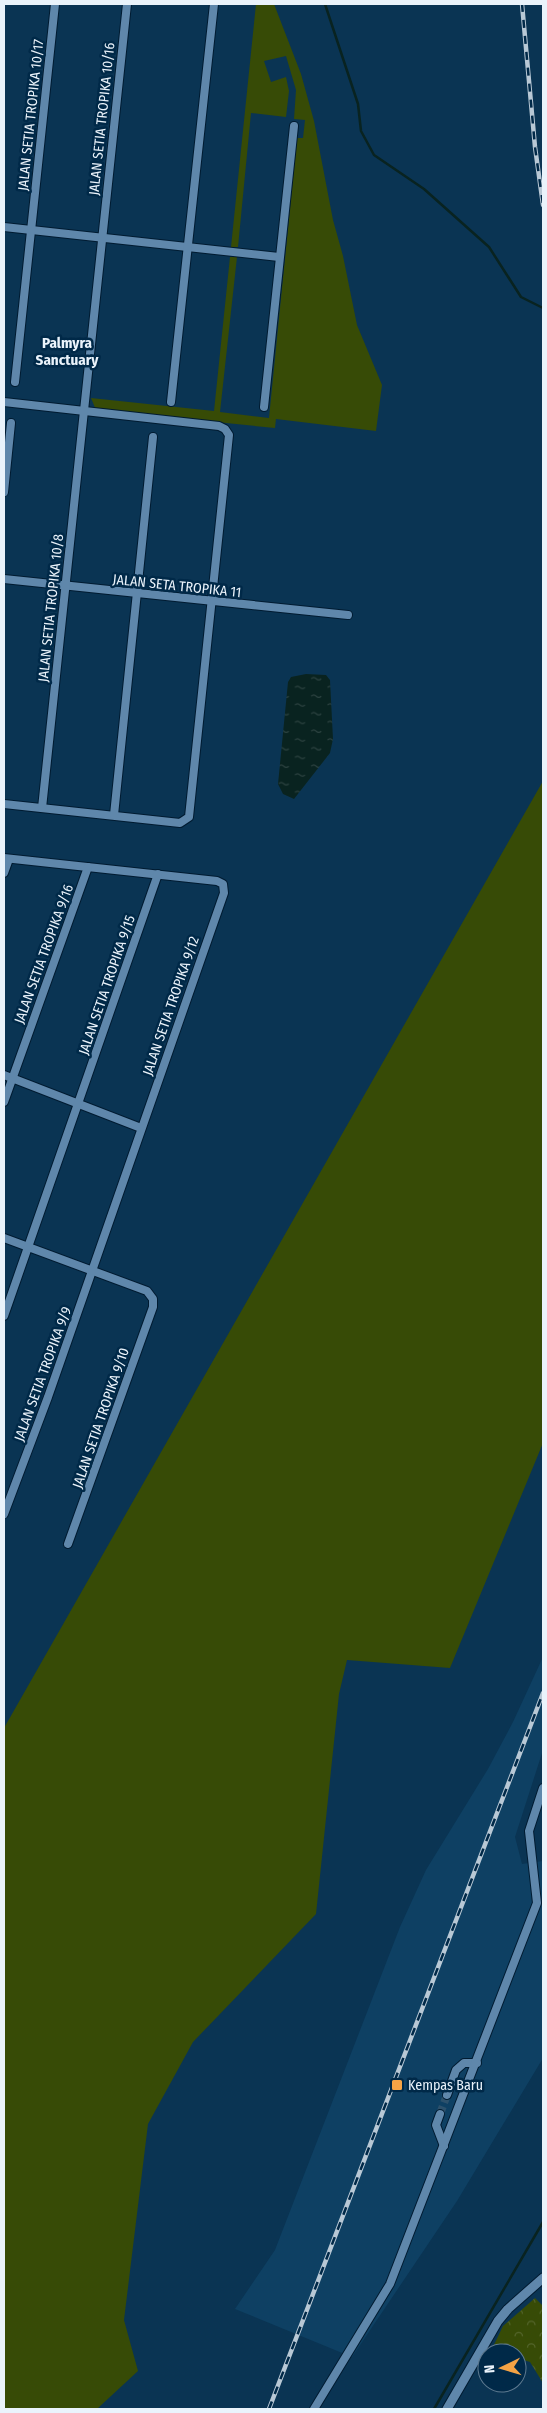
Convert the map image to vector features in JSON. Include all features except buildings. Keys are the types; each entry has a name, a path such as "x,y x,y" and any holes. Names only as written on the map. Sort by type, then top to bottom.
{"street":[{"name":"JALAN SETIA TROPIKA 10/17","path":"16,382 55,4"},
{"name":"JALAN SETIA TROPIKA 10/16","path":"83,411 127,4"},
{"path":"171,402 214,4"},
{"path":"264,408 294,126"},
{"path":"4,227 279,256"},
{"path":"4,402 219,426 225,429 229,435 189,817 180,823 4,804"},
{"name":"JALAN SETIA TROPIKA 10/8","path":"42,808 83,411"},
{"path":"4,492 11,423"},
{"path":"114,815 152,437"},
{"name":"JALAN SETA TROPIKA 11","path":"4,579 348,616"},
{"path":"4,873 6,858 158,874"},
{"name":"JALAN SETIA TROPIKA 9/16","path":"4,1102 88,867"},
{"name":"JALAN SETIA TROPIKA 9/12","path":"93,1270 224,893 223,884 217,881 158,874"},
{"name":"JALAN SETIA TROPIKA 9/15","path":"4,1316 158,874"},
{"path":"4,1075 141,1128"},
{"path":"4,1238 93,1270"},
{"name":"JALAN SETIA TROPIKA 9/10","path":"68,1544 153,1306 153,1299 147,1291 93,1270"},
{"name":"JALAN SETIA TROPIKA 9/9","path":"4,1514 93,1270"},
{"path":"314,2409 390,2284 538,1902 529,1830 543,1788"},
{"path":"446,2095 456,2070 464,2063 477,2062"},
{"path":"440,2114 436,2126 444,2146"},
{"path":"447,2409 498,2321 508,2309 543,2278"}],"shaded area":[{"path":"543,1657 543,1750 515,1837 522,1864 543,1861 543,2058 457,2201 352,2357 235,2309 275,2250 400,1927 426,1870 488,1769 513,1722"}],"green space":[{"path":"256,4 274,4 301,74 314,121 333,220 343,256 357,325 382,385 376,431 276,419 275,428 96,410 91,398 214,411 230,257 237,257 220,412 269,418 297,138 303,138 305,120 294,119 296,90 286,56 264,61 271,82 286,77 289,91 286,117 251,113 238,247 231,247"},
{"path":"543,781 543,1443 450,1668 347,1660 339,1694 316,1914 193,2042 148,2124 124,2320 138,2371 97,2409 4,2409 4,1728"},
{"path":"535,2298 543,2306 543,2383 530,2362 527,2361 527,2343 495,2343 503,2326"}],"water":[{"path":"306,674 326,675 330,680 333,739 330,753 294,799 283,794 278,784 288,682 291,677"}],"waterway":[{"path":"325,4 358,104 361,131 374,155 424,189 489,247 521,297 543,308"},
{"path":"434,2409 543,2222"}],"tunnel":[{"path":"440,2114 447,2095"}],"railway":[{"path":"522,4 535,147 543,205"},
{"path":"269,2409 543,1693"}],"place":[{"name":"Kempas Baru","path":"397,2085"}],"district":[{"name":"Palmyra Sanctuary","path":"67,352"}]}
